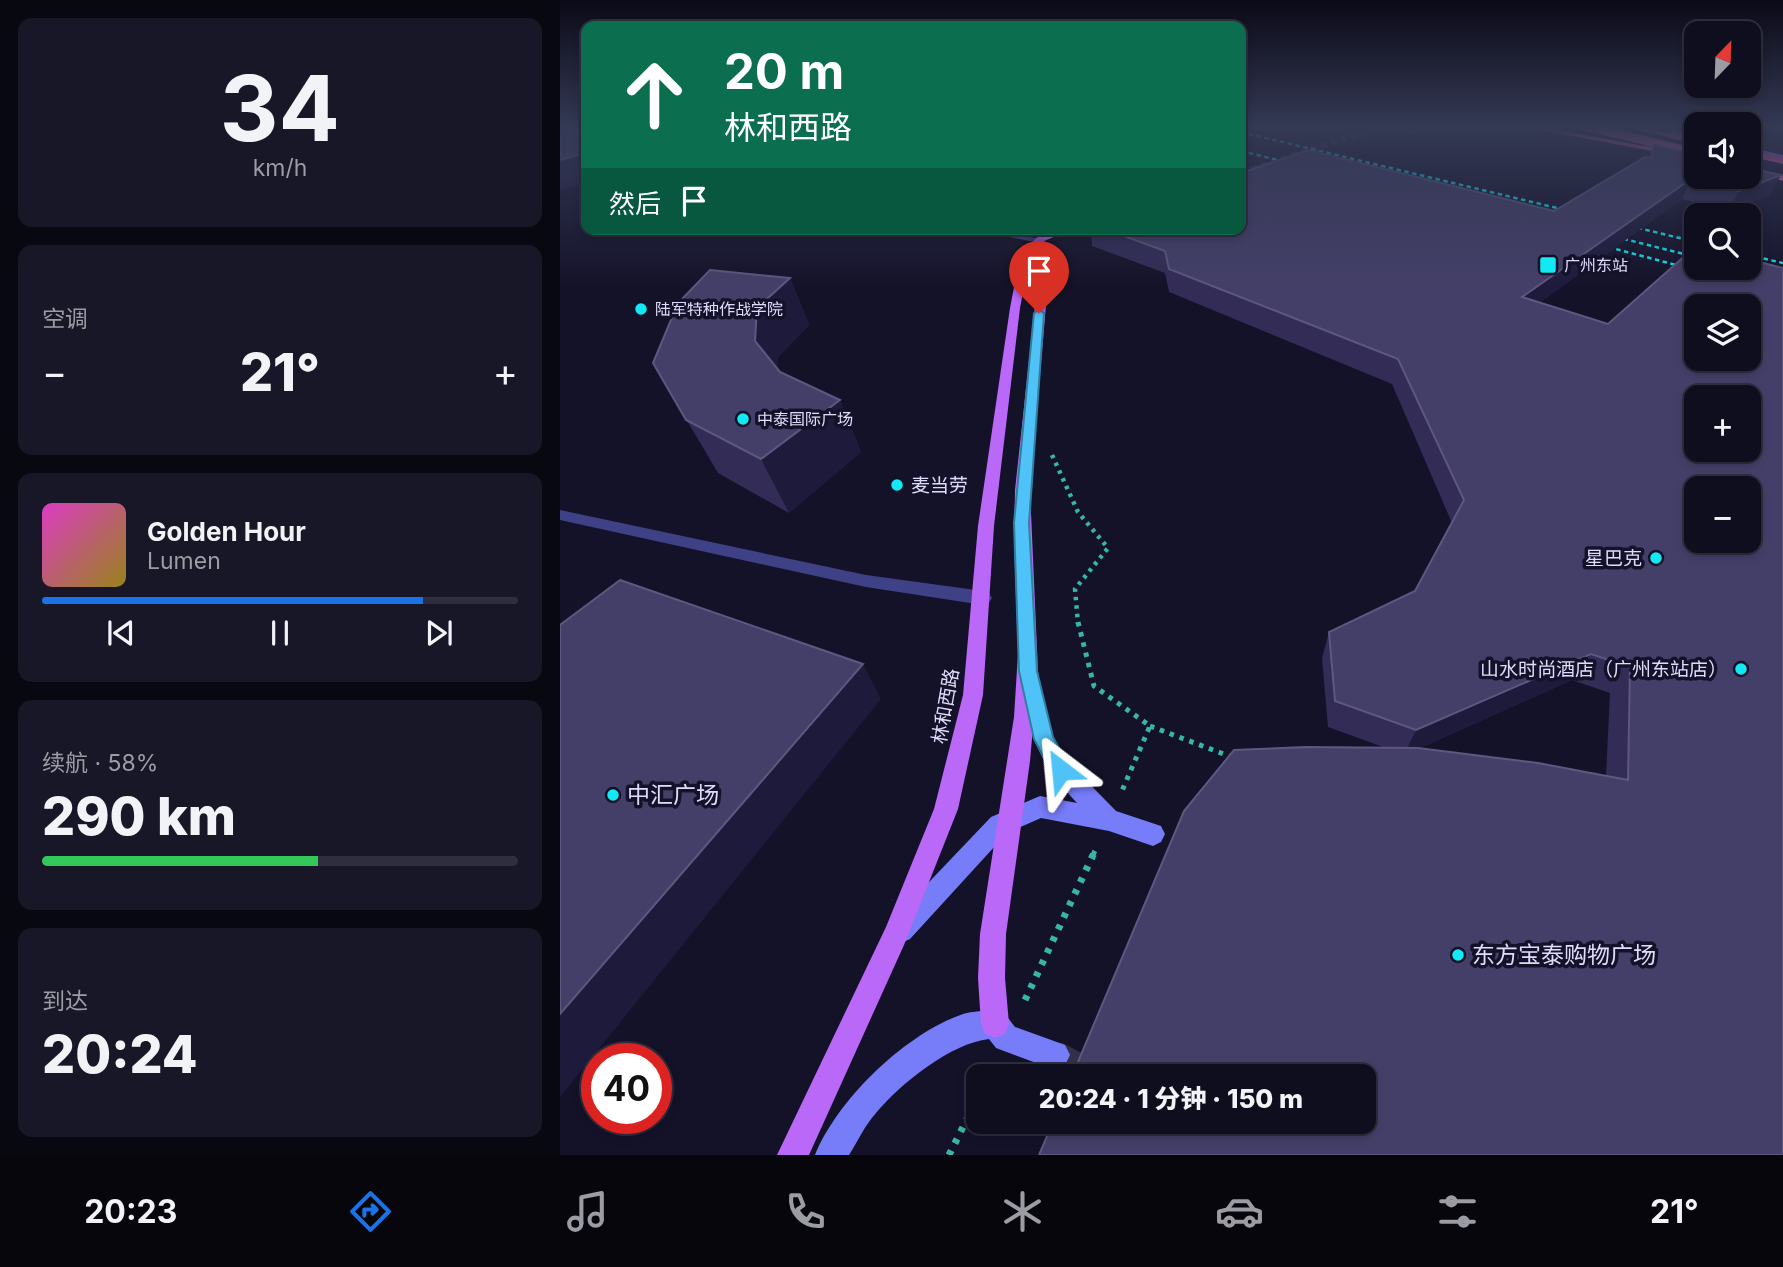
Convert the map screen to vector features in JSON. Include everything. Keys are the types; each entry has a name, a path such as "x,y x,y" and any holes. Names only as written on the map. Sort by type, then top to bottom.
{"main road":[{"name":"林和西路","path":"793,1155 928,860 957,764 973,695 983,598 986,526 1015,308 1025,257 1043,235"},
{"path":"995,1024 989,979 991,932 1022,738 1028,671 1022,523 1045,259 1043,235"}],"street":[{"path":"1028,671 1043,739 1061,770 1109,820"},
{"path":"895,936 999,825 1040,807 1109,820 1153,834"},
{"path":"832,1155 865,1102 916,1056 966,1027 995,1024 1006,1038 1055,1055"}],"lane":[{"path":"560,515 866,581 983,598"}],"path":[{"path":"1150,726 1248,763"},
{"path":"949,1155 966,1121"}],"building":[{"path":"1246,180 1429,180 1554,211 1606,180 1684,180 1684,184 1522,297 1608,324 1684,257 1684,280 1761,280 1761,262 1783,268 1783,1155 1039,1155 1048,1134 1376,1134 1376,1064 1077,1064 1184,811 1234,750 1306,747 1418,748 1538,763 1628,780 1630,667 1591,654 1416,730 1335,701 1329,632 1415,591 1464,500 1398,359 1169,269 1165,251 1121,235 1246,235"},
{"path":"710,270 790,278 757,308 755,341 780,372 840,400 761,459 686,420 653,363 678,303"},
{"path":"620,580 863,664 560,1014 560,625"}],"tunnel":[{"path":"1055,1055 1072,1064"}],"railway":[{"path":"1440,180 1578,213"},
{"path":"1622,224 1684,239"},
{"path":"1608,235 1684,254"},
{"path":"1593,243 1684,267"},
{"path":"1761,258 1783,263"}],"place":[{"name":"广州东站","path":"1548,265"},
{"name":"陆军特种作战学院","path":"641,309"},
{"name":"中泰国际广场","path":"743,419"},
{"name":"麦当劳","path":"897,485"},
{"name":"星巴克","path":"1656,558"},
{"name":"山水时尚酒店（广州东站店）","path":"1741,669"},
{"name":"中汇广场","path":"613,795"},
{"name":"东方宝泰购物广场","path":"1458,955"}],"route":[{"path":"1039,313 1022,523 1028,671 1043,739 1061,770"}]}
